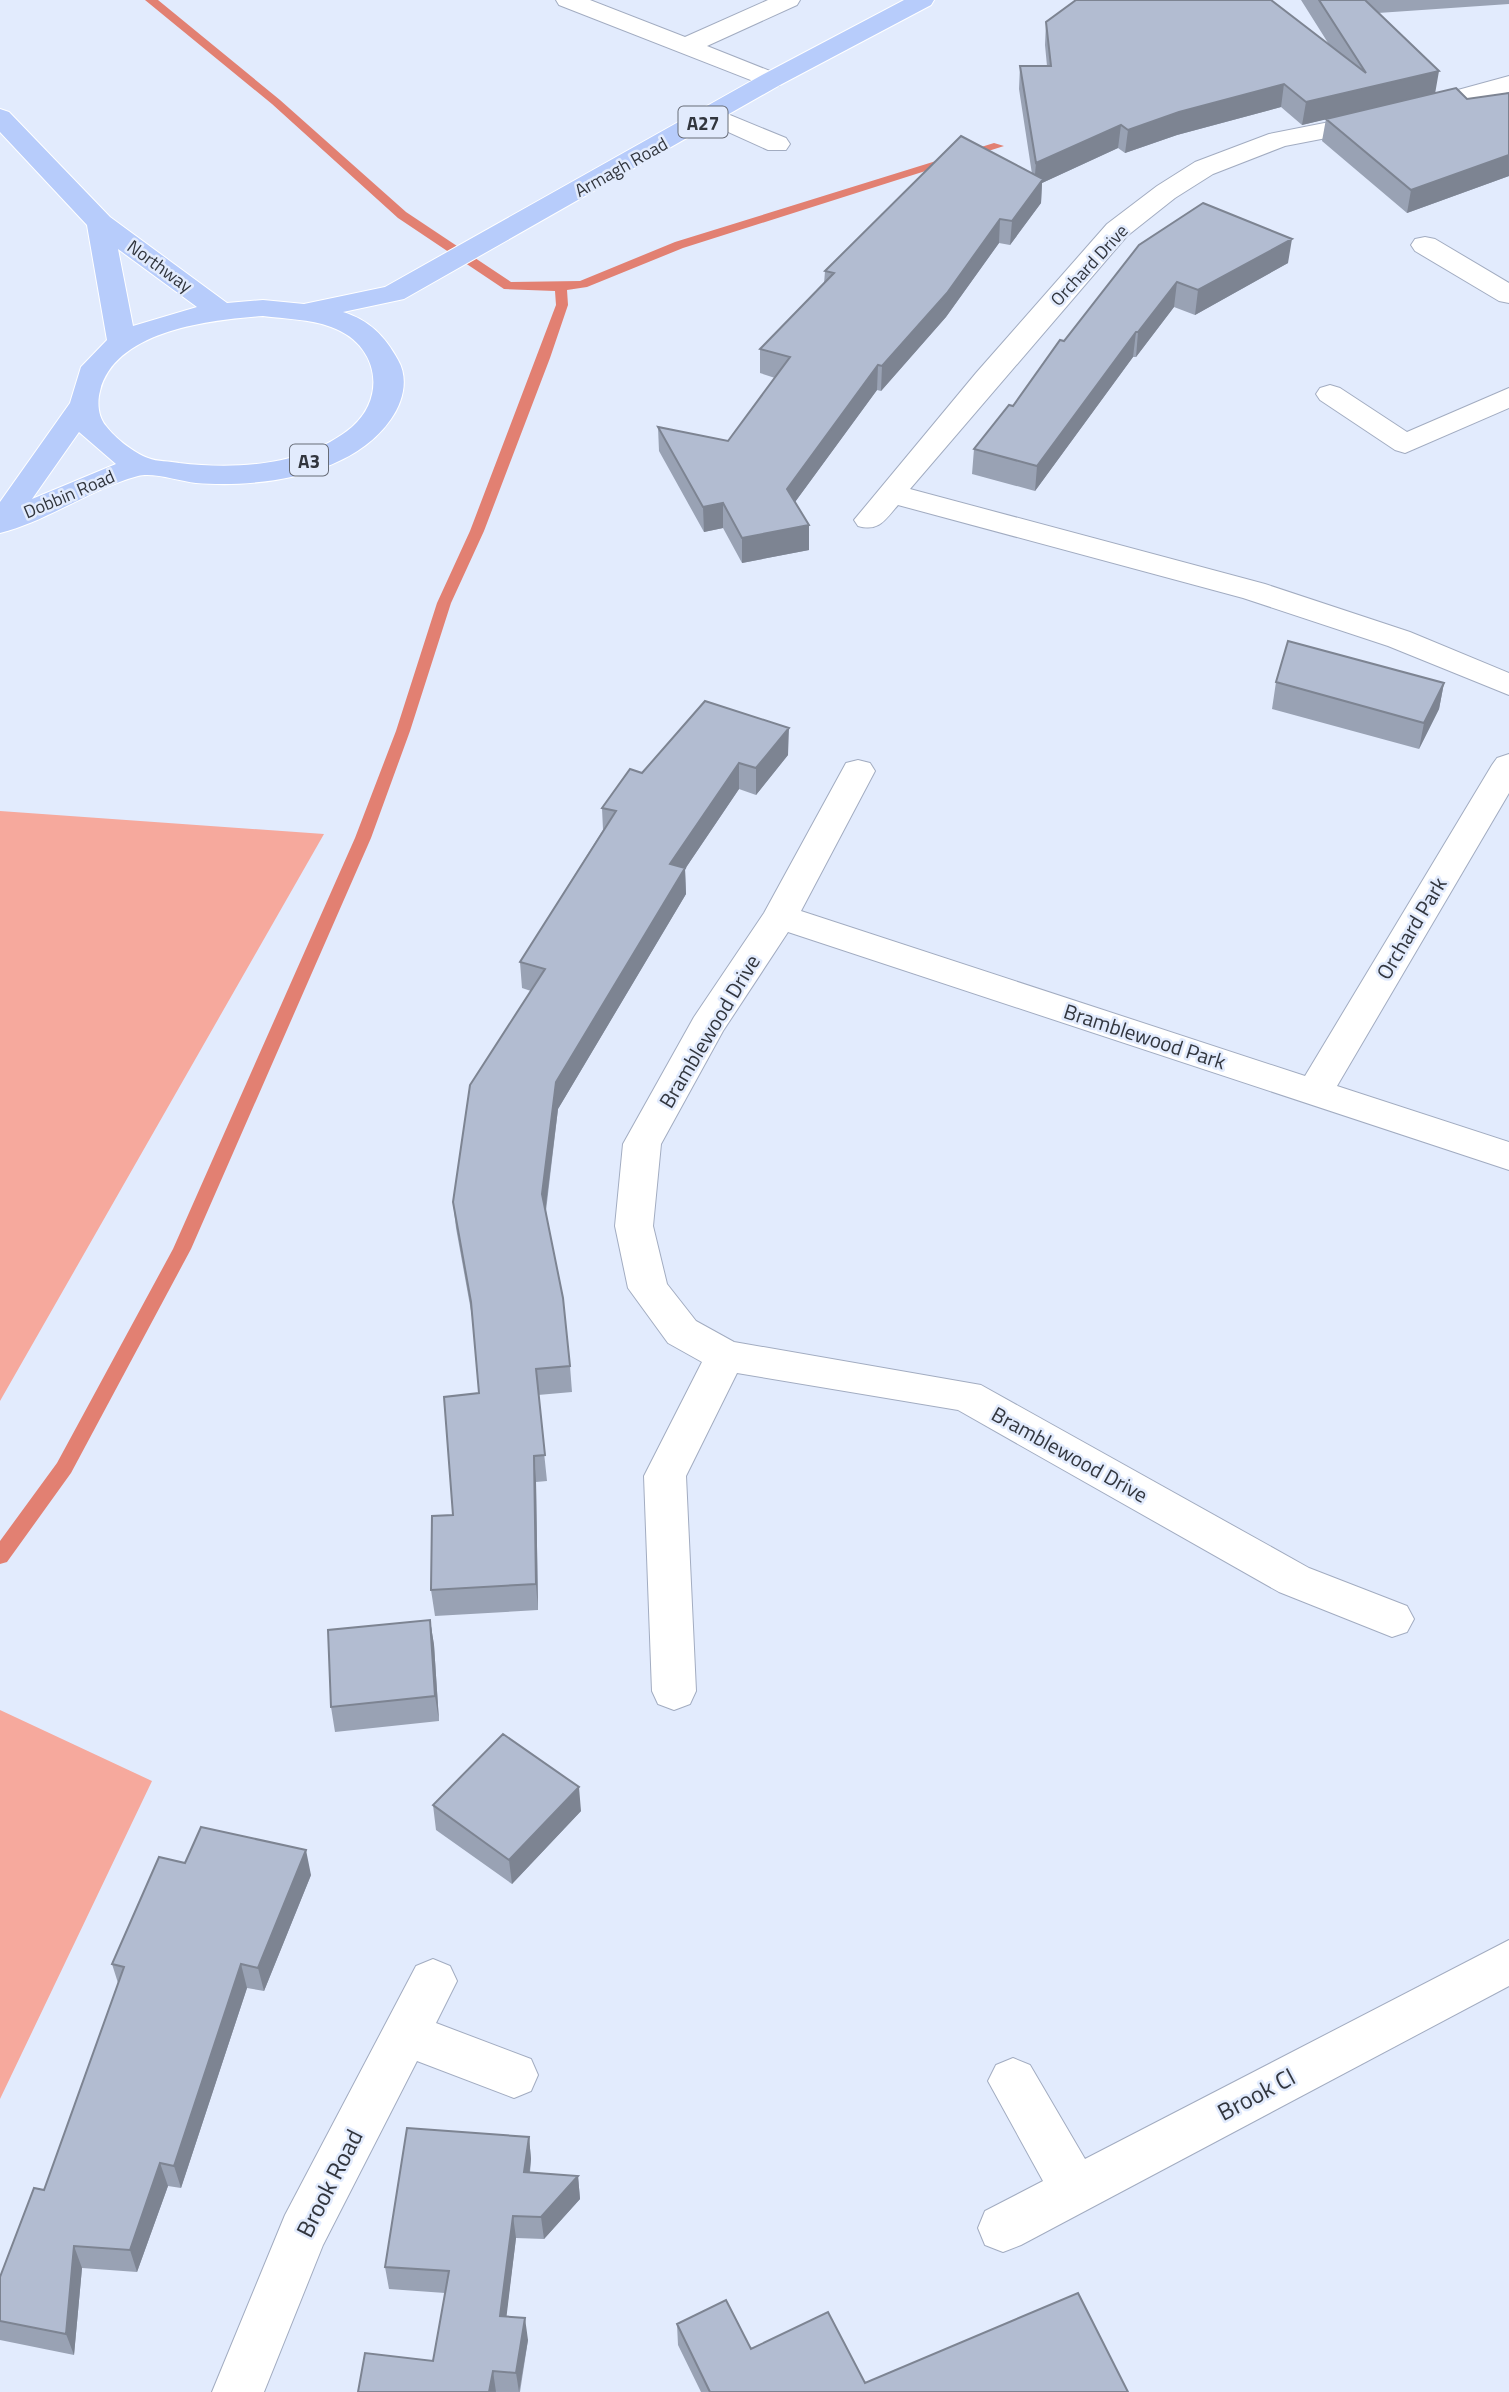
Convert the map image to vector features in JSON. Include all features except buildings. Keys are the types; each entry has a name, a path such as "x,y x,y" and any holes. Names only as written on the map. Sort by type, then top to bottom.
{"highway":[{"name":"Armagh Road","path":"305,312 394,293 713,116 772,80 922,0"},
{"name":"Northway","path":"0,117 100,223 219,310"},
{"name":"Northway","path":"100,223 122,345"},
{"name":"Armagh Road","path":"367,335 394,293"},
{"name":"A3","path":"263,308 305,312 343,321 367,335 389,366 390,393 376,420 346,444 304,463 254,474 202,475 138,465 92,430 83,405 88,379 107,355 138,334 176,318 219,310 263,308"},
{"name":"Dobbin Road","path":"0,524 83,405"},
{"name":"Dobbin Road","path":"0,524 138,465"}],"street":[{"path":"568,0 772,80"},
{"path":"688,45 788,0"},
{"name":"Orchard Drive","path":"869,520 893,494 939,434 1117,230 1166,192 1204,168 1278,140 1373,121 1509,84"},
{"path":"713,116 777,144"},
{"path":"1425,245 1509,295"},
{"path":"1330,394 1405,444 1509,397"},
{"path":"893,494 1254,591 1399,639 1509,685"},
{"name":"Orchard Park","path":"1315,1091 1509,765"},
{"name":"Bramblewood Drive","path":"858,771 780,917 707,1026 642,1144 634,1226 648,1288 682,1332 725,1356 967,1396 1294,1580 1392,1619"},
{"name":"Bramblewood Park","path":"780,917 1509,1156"},
{"path":"674,1691 665,1476 725,1356"},
{"name":"Brook Cl","path":"1003,2228 1509,1962"},
{"name":"Brook Road","path":"238,2392 303,2232 433,1981"},
{"path":"405,2034 513,2075"},
{"path":"1013,2081 1075,2189"}],"shaded area":[{"path":"0,811 324,834 0,1401"},
{"path":"0,1710 152,1781 0,2099"}],"waterway":[{"path":"151,0 276,102 402,215 508,286 561,287"},
{"path":"561,287 583,284 679,245 998,146"},
{"path":"0,1556 64,1468 182,1249 363,838 403,731 444,603 477,531 544,358 562,305 561,287"}]}
